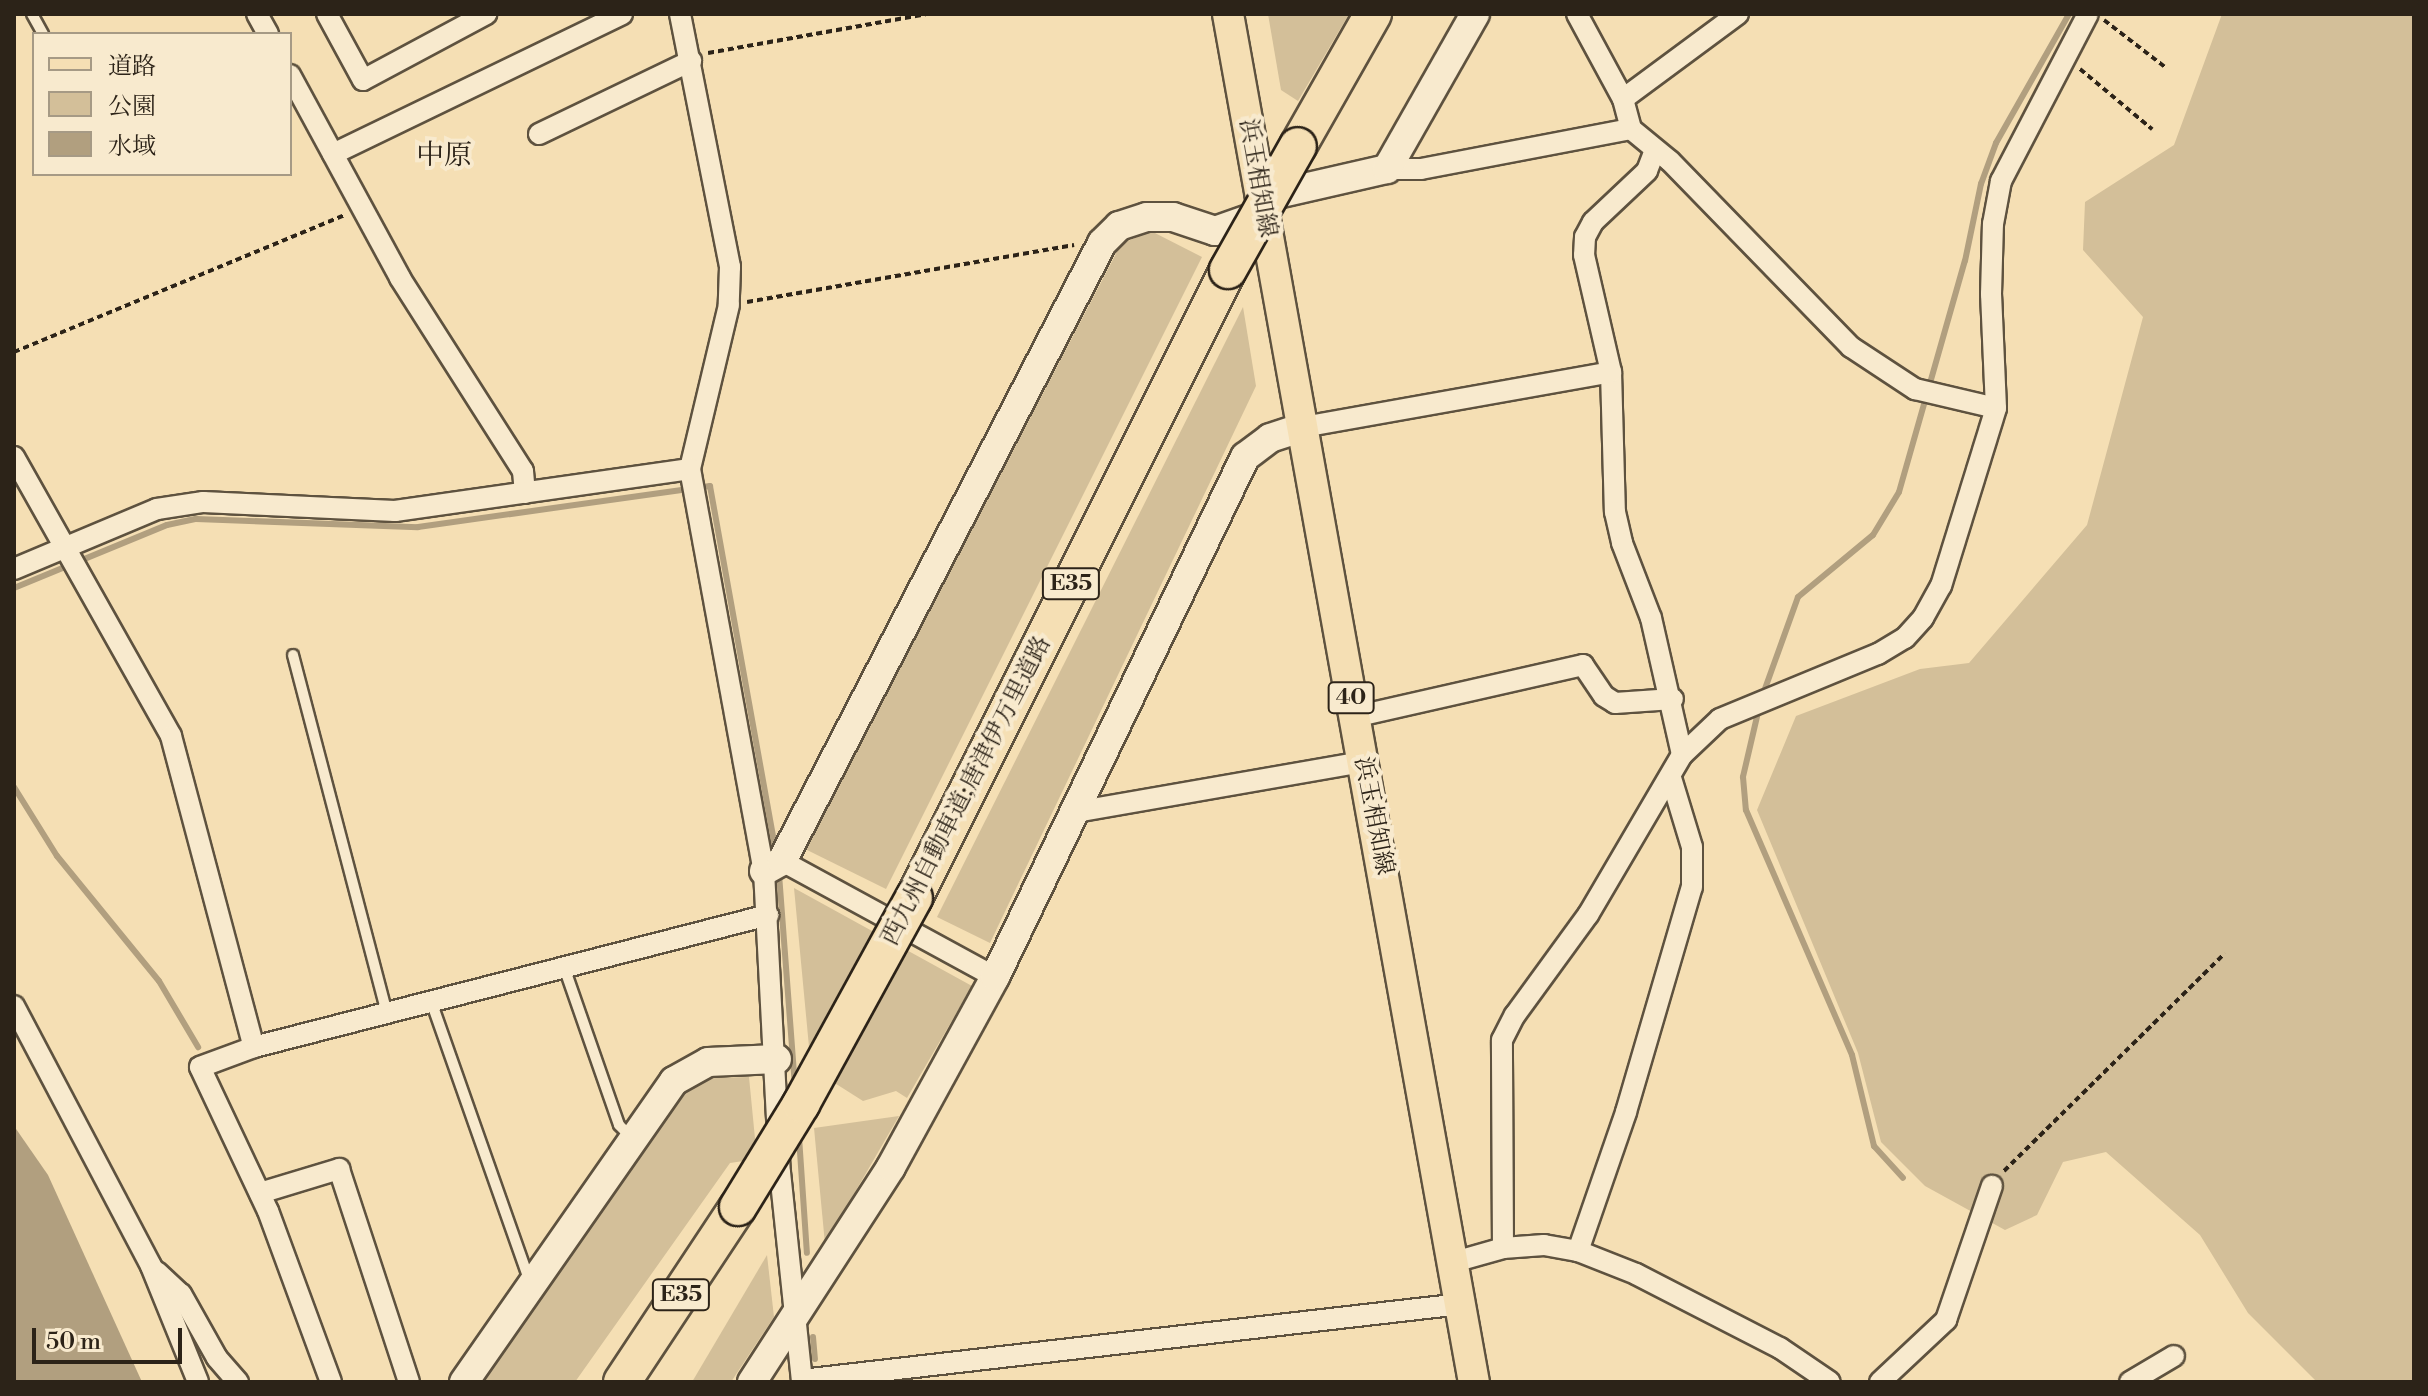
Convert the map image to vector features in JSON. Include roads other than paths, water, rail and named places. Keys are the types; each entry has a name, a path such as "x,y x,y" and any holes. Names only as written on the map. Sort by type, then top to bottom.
{"highway":[{"name":"西九州自動車道;唐津伊万里道路","path":"622,1382 738,1207 801,1104 914,898 1228,270 1375,14"}],"main road":[{"name":"浜玉相知線","path":"1228,14 1474,1382"}],"street":[{"path":"257,14 267,32"},
{"path":"327,14 363,80 486,14"},
{"path":"333,154 622,14"},
{"path":"680,14 730,267 729,305 690,471 773,866 768,915 780,1172 802,1381 1461,1304"},
{"path":"1387,169 1475,14"},
{"path":"1577,14 1623,99 1631,129 1851,347 1915,389 1996,408"},
{"path":"1623,99 1738,14"},
{"path":"1503,1248 1502,1040 1588,915 1682,755 1720,719 1878,654 1923,618 1941,586 1996,408 1991,294 1993,224 2001,181 2088,14"},
{"path":"539,134 691,59"},
{"path":"292,79 400,278 523,471 525,493"},
{"path":"773,866 1102,243 1119,226 1147,217 1173,217 1215,231 1262,206 1387,169 1421,169 1631,129"},
{"path":"1655,150 1647,171 1585,237 1584,255 1611,372 1615,512 1673,699 1682,755"},
{"path":"752,1382 795,1322 891,1167 995,977 1245,457 1270,438 1303,427 1611,372"},
{"path":"14,457 171,736 254,1047"},
{"path":"14,569 67,550 157,509 203,502 395,511 690,471"},
{"path":"1354,717 1583,665 1604,696 1615,703 1673,699"},
{"path":"1076,812 1362,762"},
{"path":"1578,1251 1626,1112 1692,887 1692,847 1671,778"},
{"path":"773,866 995,977"},
{"path":"331,1382 260,1193 200,1067 254,1047 768,915"},
{"path":"14,1006 151,1266 198,1382"},
{"path":"464,1382 633,1139 689,1068 708,1062 777,1059"},
{"path":"260,1193 339,1169 409,1382"},
{"path":"1880,1382 1946,1320 1992,1186"},
{"path":"1454,1262 1503,1248 1544,1245 1578,1251 1636,1274 1767,1342 1830,1382"},
{"path":"151,1266 181,1294 217,1358 238,1382"},
{"path":"2130,1382 2174,1356"}],"lane":[{"path":"32,14 42,32"},
{"path":"293,655 387,1013"},
{"path":"564,965 619,1125 633,1139"},
{"path":"431,1001 531,1285"}],"water":[{"path":"14,1126 48,1175 142,1382 14,1382"}],"waterway":[{"path":"1762,697 1798,597 1873,535 1899,492 1965,261 1981,184 1996,143 2069,14"},
{"path":"14,588 167,525 196,519 418,527 710,486 776,851"},
{"path":"1759,708 1743,777 1746,810 1852,1055 1874,1146 1903,1178"},
{"path":"14,787 57,856 159,981 198,1047"},
{"path":"779,874 795,1086"},
{"path":"799,1137 807,1253"},
{"path":"813,1337 815,1359"}],"district":[{"name":"中原","path":"444,156"}]}
